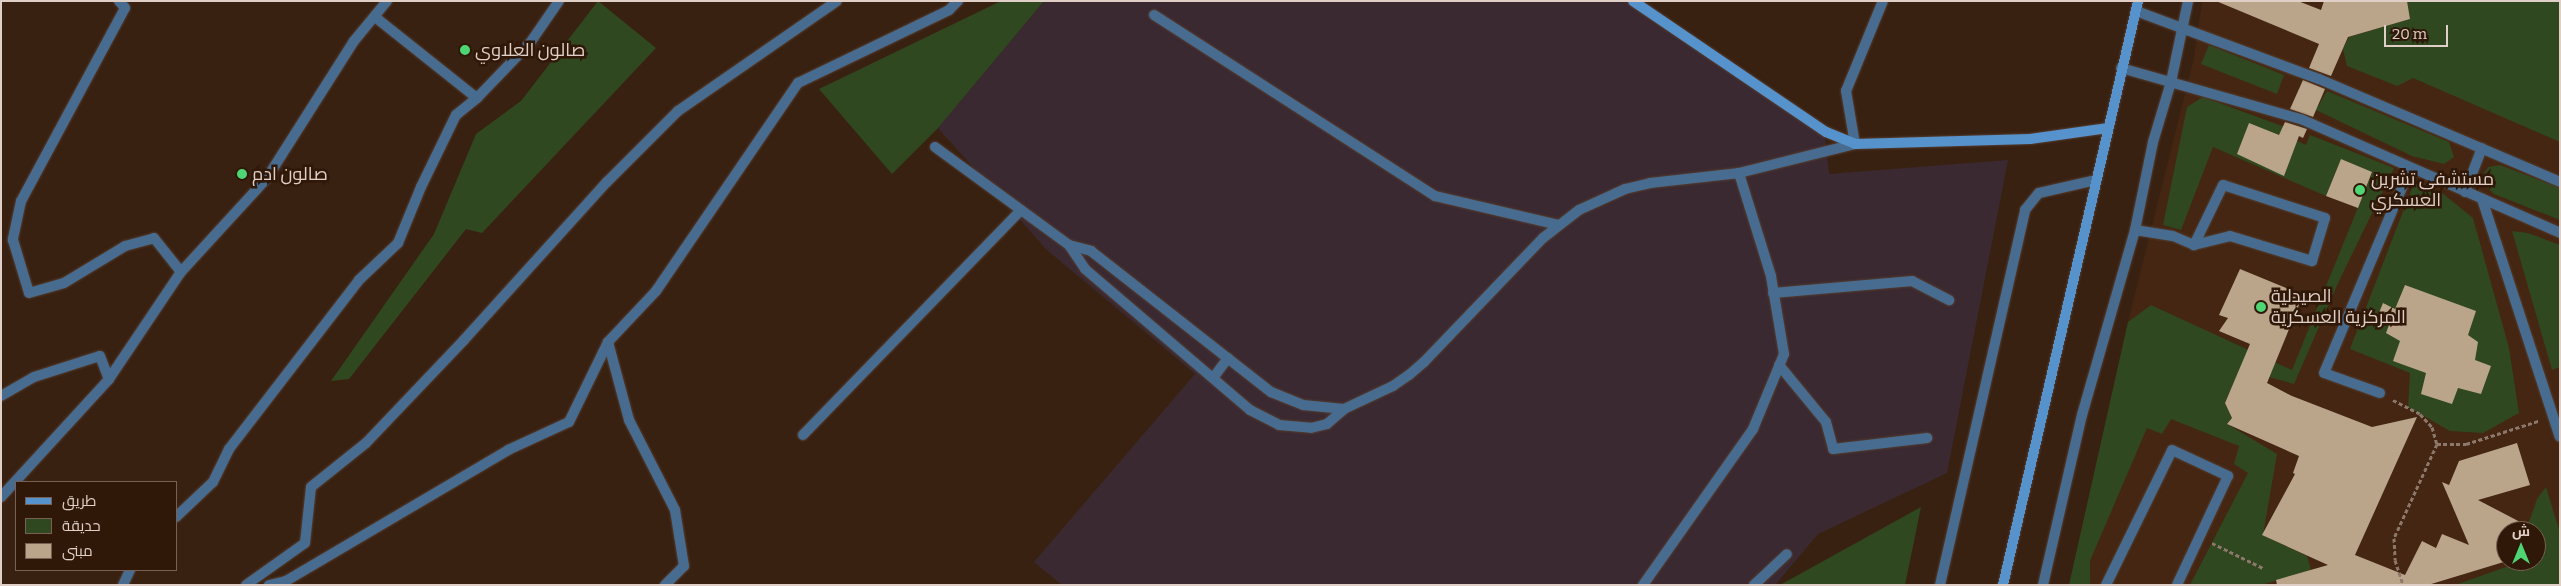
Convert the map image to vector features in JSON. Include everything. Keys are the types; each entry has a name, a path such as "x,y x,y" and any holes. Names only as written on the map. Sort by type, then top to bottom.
{"main road":[{"path":"1633,1 1826,132 1855,144 2030,139 2108,128"},
{"path":"2003,585 2121,68 2137,6"}],"street":[{"path":"119,1 126,8 21,201 13,240 28,293 64,282 126,246 154,238 181,272"},
{"path":"16,481 109,379 181,272 268,178 354,41 387,1"},
{"path":"178,516 213,482 230,449 359,280 398,243 421,188 456,115 477,98 530,43 559,1"},
{"path":"246,585 305,543 311,487 366,443 639,150 678,112 837,1"},
{"path":"269,585 286,581 508,450 570,422 608,342 656,291 798,83 949,10 958,1"},
{"path":"935,147 1069,245 1085,269 1250,410 1279,425 1295,428 1327,424 1344,408 1393,386 1424,362 1559,225 1579,210 1626,189 1650,183 1739,173 1855,144 1846,91 1883,1"},
{"path":"2042,585 2082,415 2135,230 2153,142 2184,29 2188,1"},
{"path":"2137,6 2184,29 2319,79 2560,182"},
{"path":"1154,15 1435,196 1559,225"},
{"path":"375,17 477,98"},
{"path":"2121,68 2303,120 2482,200 2560,232"},
{"path":"2465,192 2482,148"},
{"path":"2380,393 2324,373 2410,168"},
{"path":"1643,585 1753,429 1784,354 1771,276 1739,173"},
{"path":"1940,585 2025,210 2039,194 2096,180"},
{"path":"2135,230 2173,236 2194,245 2230,236 2312,261 2325,218 2223,185 2194,245"},
{"path":"2482,200 2560,437"},
{"path":"803,434 1021,210"},
{"path":"1069,245 1091,251 1271,392 1315,408 1344,408"},
{"path":"1773,293 1912,281 1949,300"},
{"path":"608,342 629,420 675,510 684,566 665,585"},
{"path":"1,396 34,377 100,356 109,379"},
{"path":"1213,378 1228,358"},
{"path":"1779,364 1826,422 1833,449 1927,438"},
{"path":"2106,585 2172,450 2228,476 2177,585"},
{"path":"1,497 15,482"},
{"path":"1754,585 1788,554"},
{"path":"123,585 130,571"}],"path":[{"path":"2380,393 2420,414 2432,427 2438,444 2394,538 2395,560 2403,585"},
{"path":"2438,444 2466,444 2552,417"},
{"path":"2200,537 2263,568"}],"shaded area":[{"path":"1044,1 1641,1 1824,129 1829,174 2008,160 1947,473 1818,534 1775,585 1062,585 1034,562 1195,374 1047,250 938,128"},
{"name":"مستشفى تشرين العسكري","path":"2202,1 2560,1 2560,585 2069,585 2128,322 2194,58"}],"green space":[{"path":"598,1 656,48 482,233 466,229 349,379 331,381 434,234 476,134 521,101"},
{"path":"1001,1 1044,1 938,128 892,174 819,89"},
{"path":"2407,1 2560,1 2560,142 2413,78 2397,86 2347,66 2343,49 2349,37 2410,19"},
{"path":"2209,45 2284,75 2277,94 2201,64"},
{"path":"2327,91 2449,142 2454,157 2444,164 2412,156 2316,110"},
{"path":"2203,97 2298,132 2295,140 2306,145 2310,135 2394,168 2339,281 2294,384 2240,369 2225,402 2232,418 2227,424 2277,454 2263,535 2307,556 2311,570 2261,585 2190,585 2248,473 2234,464 2239,446 2171,419 2162,434 2147,428 2090,561 2090,583 2093,585 2069,585 2128,322 2151,305 2292,370 2372,173 2341,159 2326,196 2213,147 2181,230 2163,225 2187,107"},
{"path":"2500,165 2560,188 2560,220 2494,194 2484,184 2482,177 2488,167"},
{"path":"2414,183 2442,193 2473,218 2509,348 2519,413 2483,433 2450,431 2408,407 2410,373 2350,349"},
{"path":"2512,231 2528,233 2560,245 2560,367 2552,370"},
{"path":"2546,487 2560,533 2560,585 2455,585 2496,571 2546,571 2546,521 2529,521 2537,499"},
{"path":"1921,507 1905,585 1780,585"}],"building":[{"path":"2216,1 2298,1 2321,10 2324,1 2407,1 2410,19 2348,37 2331,76 2309,68 2319,44"},
{"path":"2303,80 2325,89 2313,117 2290,109"},
{"path":"2285,122 2307,129 2303,138 2299,136 2284,176 2237,154 2249,123 2279,135"},
{"path":"2341,159 2372,172 2358,208 2326,196"},
{"path":"2240,269 2303,295 2267,383 2292,396 2372,427 2417,417 2355,555 2405,575 2422,541 2436,548 2442,534 2469,545 2442,482 2449,485 2459,461 2517,443 2530,485 2478,500 2518,521 2496,521 2496,564 2428,585 2277,585 2276,580 2328,565 2262,535 2295,474 2293,473 2299,456 2227,424 2232,418 2225,403 2250,344 2219,331 2228,318 2219,315"},
{"path":"2405,285 2476,311 2468,335 2478,342 2475,360 2491,366 2481,394 2458,388 2452,404 2421,394 2426,373 2393,361 2400,341 2386,333 2389,325 2376,320 2383,303 2395,309"}],"place":[{"name":"صالون العلاوي","path":"465,50"},
{"name":"صالون ادم","path":"242,174"},
{"name":"مستشفى تشرين العسكري","path":"2360,190"},
{"name":"الصيدلية المركزية العسكرية","path":"2261,307"}]}
